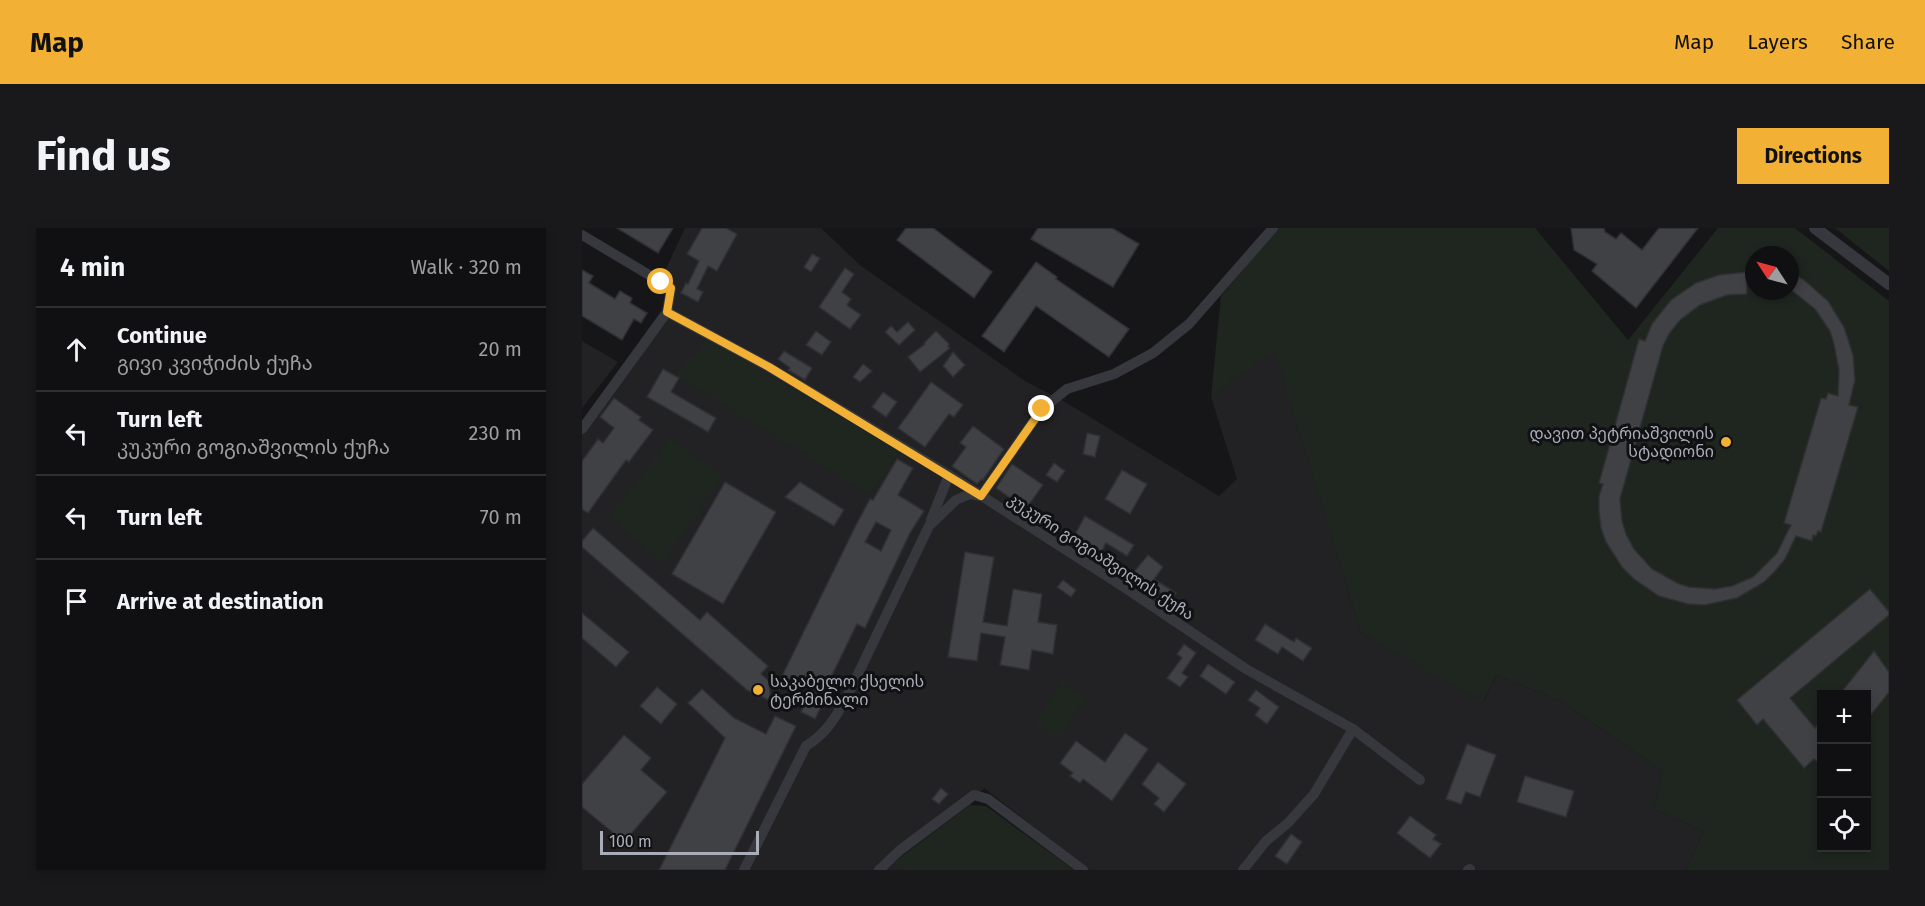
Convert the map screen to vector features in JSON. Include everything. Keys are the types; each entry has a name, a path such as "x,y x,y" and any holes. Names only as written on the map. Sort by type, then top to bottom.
{"street":[{"path":"929,526 956,500 970,494 981,496 1042,409 1067,389 1114,374 1153,353 1189,324 1273,228"},
{"path":"1815,228 1889,284"},
{"path":"582,235 671,288 667,312 582,429"},
{"name":"კუკური გოგიაშვილის ქუჩა","path":"667,312 769,367 949,476 1127,589 1246,669 1353,729 1420,780"},
{"path":"744,870 806,746 820,737 843,704 929,526 949,476"},
{"path":"1243,870 1266,841 1288,823 1314,794 1353,729"},
{"path":"879,870 900,850 974,795 988,799 1083,870"}],"shaded area":[{"path":"685,228 821,228 861,266 1025,381 1067,403 1219,496 1237,479 1211,397 1274,350 1361,633 1484,701 1496,675 1561,701 1662,771 1654,809 1704,831 1686,870 1089,870 984,788 970,805 893,863 901,870 582,870 582,430 671,312 662,277"},
{"path":"1278,228 1535,228 1628,340 1718,228 1795,228 1889,301 1889,870 1686,870 1704,831 1654,809 1662,771 1561,701 1496,675 1483,702 1361,633 1274,351 1211,397 1221,296"},
{"path":"1835,228 1889,228 1889,271"},
{"path":"708,340 899,451 870,495 675,375"},
{"path":"582,341 618,362 582,408"},
{"path":"670,438 723,476 662,564 610,516"},
{"path":"1062,682 1086,697 1059,739 1035,723"},
{"path":"970,805 986,806 1074,870 901,870 892,864"}],"building":[{"path":"617,228 673,228 658,253"},
{"path":"702,228 726,228 737,234 717,271 708,266 697,289 703,292 698,302 681,293 699,261 687,254"},
{"path":"906,228 933,228 992,272 974,298 897,240"},
{"path":"1038,228 1112,228 1139,244 1113,287 1031,239"},
{"path":"1571,228 1604,228 1605,232 1616,239 1621,233 1642,250 1659,228 1698,228 1636,308 1592,271 1597,264 1574,250"},
{"path":"812,254 820,258 811,272 804,267"},
{"path":"1036,262 1057,277 1056,279 1129,329 1109,357 1036,306 1004,352 982,336"},
{"path":"845,268 854,274 842,292 851,299 847,305 861,315 850,329 819,307"},
{"path":"582,270 593,276 589,283 615,299 620,291 632,298 630,303 647,313 641,323 634,319 622,340 582,316"},
{"path":"1745,272 1745,294 1727,295 1700,305 1680,320 1669,334 1663,346 1620,499 1626,534 1634,549 1652,569 1689,587 1715,589 1732,586 1753,577 1777,553 1791,525 1784,523 1821,398 1826,399 1828,393 1838,396 1839,370 1834,344 1830,331 1815,309 1799,296 1799,277 1828,301 1844,327 1853,355 1855,380 1849,405 1858,407 1821,532 1818,531 1816,536 1813,535 1812,541 1796,536 1785,559 1775,571 1764,582 1737,598 1705,605 1688,604 1659,596 1634,579 1622,567 1606,542 1599,511 1599,496 1603,484 1599,483 1639,339 1645,341 1652,324 1671,300 1696,283 1719,275"},
{"path":"908,322 915,330 899,345 885,332 891,326 897,332"},
{"path":"816,331 831,342 822,355 806,345"},
{"path":"936,331 950,348 920,372 908,357 925,344"},
{"path":"784,351 812,368 805,380 788,370 790,368 778,359"},
{"path":"953,352 965,365 953,377 943,366"},
{"path":"863,364 872,371 860,382 853,377"},
{"path":"663,369 679,378 671,392 716,418 708,432 647,397"},
{"path":"931,382 963,405 954,417 949,414 925,447 898,428"},
{"path":"883,392 897,402 886,417 872,407"},
{"path":"614,398 641,417 639,420 653,430 629,462 626,460 588,513 582,509 582,461 598,439 603,443 614,428 600,417"},
{"path":"973,426 1004,449 983,480 977,484 952,466 966,447 960,443"},
{"path":"1087,433 1100,436 1095,457 1083,454"},
{"path":"897,459 913,468 898,495 924,511 910,533 865,628 857,624 820,700 824,701 815,719 801,712 811,690 782,676 856,525 870,499 873,500","holes":["876,522 891,530 881,551 865,542"]},
{"path":"1054,463 1065,471 1057,482 1046,475"},
{"path":"1012,464 1043,485 1026,509 996,488"},
{"path":"1122,470 1147,484 1130,514 1105,499"},
{"path":"725,482 776,512 723,604 672,574"},
{"path":"800,482 844,510 834,526 785,497"},
{"path":"1085,516 1134,545 1127,556 1106,543 1097,561 1070,544"},
{"path":"593,528 700,620 707,612 768,666 761,674 769,681 771,701 747,690 582,547 582,541"},
{"path":"965,552 994,557 983,622 1007,626 1013,589 1042,594 1038,622 1057,625 1053,654 1032,650 1029,670 1000,665 1005,637 981,633 977,661 948,657"},
{"path":"1148,555 1163,567 1154,579 1176,593 1167,607 1156,600 1160,593 1134,572"},
{"path":"1063,580 1076,590 1071,597 1057,587"},
{"path":"1870,589 1889,612 1889,615 1790,698 1815,728 1817,725 1817,762 1814,759 1804,768 1763,719 1757,725 1737,700"},
{"path":"582,613 629,652 616,667 582,638"},
{"path":"1265,624 1294,642 1296,638 1312,648 1303,661 1282,647 1278,654 1255,640"},
{"path":"1184,644 1196,653 1182,673 1188,677 1180,687 1167,678 1182,658 1177,654"},
{"path":"1874,651 1889,672 1889,692 1871,715 1871,690 1843,690"},
{"path":"1208,664 1235,682 1226,694 1200,676"},
{"path":"657,687 677,704 661,724 640,706"},
{"path":"702,689 734,718 766,734 775,716 796,726 725,870 659,870 725,738 688,703"},
{"path":"1256,690 1279,707 1267,724 1255,715 1260,708 1248,700"},
{"path":"1125,733 1148,749 1112,801 1083,779 1080,783 1070,776 1073,773 1060,763 1076,741 1105,762"},
{"path":"624,735 651,758 641,770 667,792 624,842 582,807 582,784"},
{"path":"1467,744 1496,755 1480,797 1466,792 1461,804 1446,799"},
{"path":"1158,762 1186,784 1164,812 1154,804 1159,798 1142,784"},
{"path":"1525,776 1574,791 1566,817 1517,802"},
{"path":"941,788 948,794 939,804 932,799"},
{"path":"1410,816 1436,835 1433,839 1441,844 1430,858 1397,833"},
{"path":"1291,834 1302,842 1287,864 1275,856"}],"place":[{"name":"დავით პეტრიაშვილის სტადიონი","path":"1726,442"},
{"name":"საკაბელო ქსელის ტერმინალი","path":"758,690"}],"route":[{"path":"661,282 671,288 667,312 769,367 981,496 1042,409"}]}
